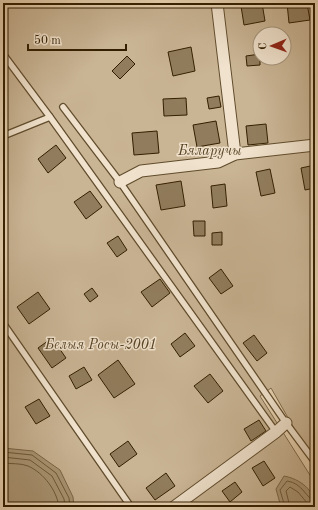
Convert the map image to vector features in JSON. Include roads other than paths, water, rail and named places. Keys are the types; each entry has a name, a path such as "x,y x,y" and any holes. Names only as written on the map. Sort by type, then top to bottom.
{"street":[{"path":"217,3 235,154"},
{"path":"120,182 141,171 218,162 235,154 315,145"},
{"path":"174,507 286,423"}],"lane":[{"path":"3,54 276,432"},
{"path":"63,107 120,182 286,423 315,462"},
{"path":"3,136 50,118"},
{"path":"3,323 131,507"}],"water":[{"path":"3,448 33,451 60,470 73,497 74,507 3,507"},
{"path":"284,476 290,477 306,486 312,495 315,507 281,507 276,489"}],"park label":[{"name":"Бяларучы","path":"210,151"},
{"name":"Белыя Росы-2001","path":"101,345"}]}
